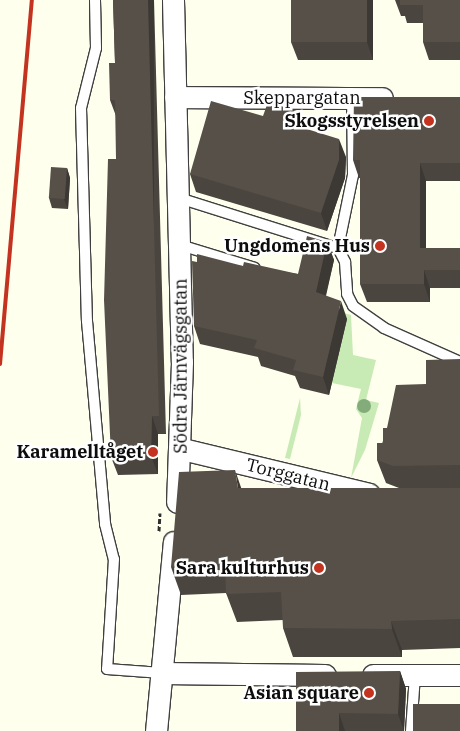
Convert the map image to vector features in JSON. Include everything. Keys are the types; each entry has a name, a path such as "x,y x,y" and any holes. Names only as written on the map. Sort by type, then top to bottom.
{"street":[{"name":"Södra Järnvägsgatan","path":"156,731 182,449 180,244 174,97 173,0"},
{"name":"Skeppargatan","path":"174,97 401,98"},
{"name":"Torggatan","path":"182,449 394,500"},
{"path":"162,673 460,675"}],"lane":[{"path":"95,0 96,48 81,108 87,322 105,524 114,559 107,669 162,673"},
{"path":"352,98 353,175 338,248 345,262 347,294 353,306 384,328 460,362"},
{"path":"179,198 338,248"},
{"path":"180,244 269,273"},
{"path":"411,731 415,675"}],"green space":[{"path":"323,307 351,315 353,355 376,360 366,400 379,403 365,450 351,478 362,418 356,409 361,389 332,383"},
{"path":"300,398 301,415 290,459 285,458"}],"building":[{"path":"113,0 148,0 159,416 152,416 151,456 111,457 104,300 108,159 116,159 115,100 110,100 109,63 115,63"},
{"path":"291,0 367,0 367,42 291,42"},
{"path":"400,0 460,0 460,42 423,42 423,5 400,5"},
{"path":"354,97 460,97 460,163 420,163 420,248 460,248 460,270 424,270 424,284 360,284 360,160 353,160"},
{"path":"211,101 263,116 268,102 297,111 294,125 339,139 339,160 321,213 190,174"},
{"path":"51,167 67,168 65,199 49,198"},
{"path":"307,236 327,242 316,292 341,301 323,377 293,370 296,360 254,348 257,340 194,326 192,261 197,262 197,254 243,266 244,262 298,274"},
{"path":"460,359 460,465 393,466 377,460 377,443 383,443 383,428 387,428 396,385 426,384 426,360"},
{"name":"Sara kulturhus","path":"235,470 238,488 460,488 460,619 391,621 392,629 283,628 281,592 226,594 225,564 171,567 179,472"},
{"path":"400,671 398,714 339,713 339,731 296,731 296,672"},
{"path":"413,704 460,704 460,731 413,731"}],"railway":[{"path":"0,364 32,0"}],"place":[{"name":"Skogsstyrelsen","path":"429,121"},
{"name":"Ungdomens Hus","path":"380,246"},
{"name":"Karamelltåget","path":"153,452"},
{"name":"Sara kulturhus","path":"319,568"},
{"name":"Asian square","path":"369,693"}]}
